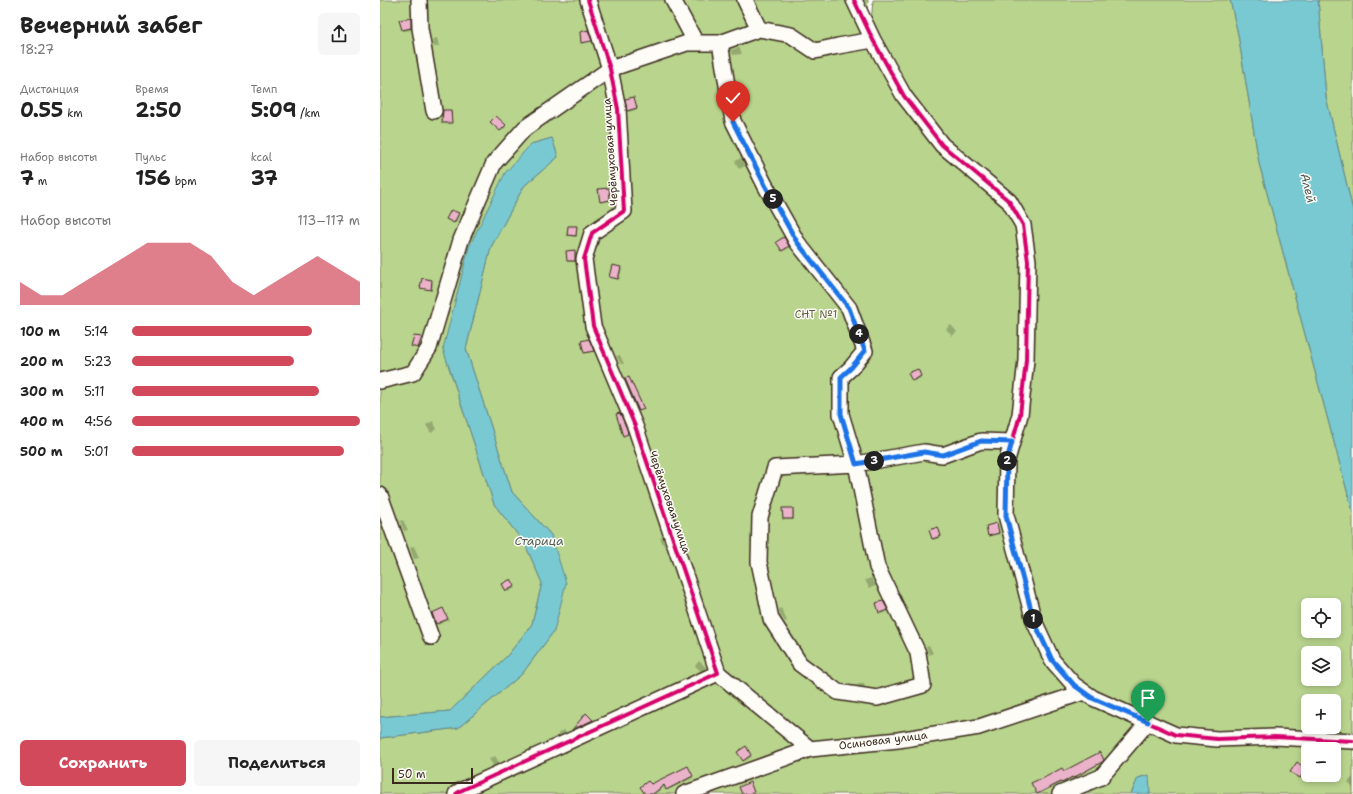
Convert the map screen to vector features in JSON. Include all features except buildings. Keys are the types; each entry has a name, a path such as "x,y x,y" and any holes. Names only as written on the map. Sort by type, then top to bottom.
{"street":[{"path":"419,0 420,28 434,111"},
{"path":"588,0 610,70"},
{"path":"673,0 696,43"},
{"path":"745,0 759,29"},
{"path":"854,0 873,40 904,96 942,145 1010,201 1022,225 1028,261 1026,360 1020,415 1007,460 1006,516 1034,621 1052,660 1074,685 1092,698 1176,735 1217,739 1275,737 1353,741"},
{"path":"380,382 413,373 429,348 461,240 494,163 525,128 610,70 687,44 720,43 759,29 791,35 815,51 873,40"},
{"path":"720,43 733,122 765,185 797,242 849,308 865,351 851,368 841,377 841,414 856,464 877,568 918,653 923,685 877,698 838,692 800,664 771,619 759,562 760,517 775,468 856,464 924,452 943,455 981,441 1012,442"},
{"name":"Черёмуховая улица","path":"610,70 618,110 624,211 592,233 584,259 593,326 635,426 718,674"},
{"path":"380,495 431,637"},
{"path":"456,794 718,674 810,749"},
{"name":"Осиновая улица","path":"684,794 810,749 898,740 979,726 1084,692"},
{"path":"1060,794 1101,777 1148,722"}],"green space":[{"name":"СНТ №1","path":"380,0 868,0 866,25 901,96 1030,229 946,140 909,94 871,23 873,0 1230,0 1238,34 1259,163 1353,513 1353,794 1150,794 1148,775 1138,778 1131,794 380,794 380,738 458,728 522,674 554,631 551,535 512,492 466,349 491,247 524,186 558,157 552,138 531,144 443,349 494,504 525,544 542,583 532,624 508,655 450,711 380,717"},
{"path":"1318,0 1353,0 1353,211 1326,97"}],"water":[{"name":"Алей","path":"1230,0 1318,0 1326,97 1353,211 1353,513 1259,163 1238,34"},
{"name":"Старица","path":"552,138 558,157 524,186 491,247 466,349 512,492 551,535 566,583 554,631 522,674 458,728 380,738 380,717 450,711 508,655 532,624 542,583 525,544 494,504 443,349 469,247 505,173 531,144"},
{"path":"1149,775 1150,794 1131,794 1138,778"}],"cycle path":[{"path":"456,794 718,673 635,426 593,326 584,259 592,233 624,211 618,109 610,69 588,0"},
{"path":"854,0 873,40 904,96 942,145 1009,201 1023,225 1028,261 1026,360 1020,415 1007,460 1006,515 1034,621 1052,660 1074,685 1093,698 1176,735 1217,739 1275,737 1353,741"}],"route":[{"path":"733,122 765,185 797,242 849,308 865,351 851,368 841,377 841,414 856,464 924,452 943,455 981,441 1012,442 1007,460 1006,516 1034,621 1052,660 1074,685 1092,698 1148,722"}]}
